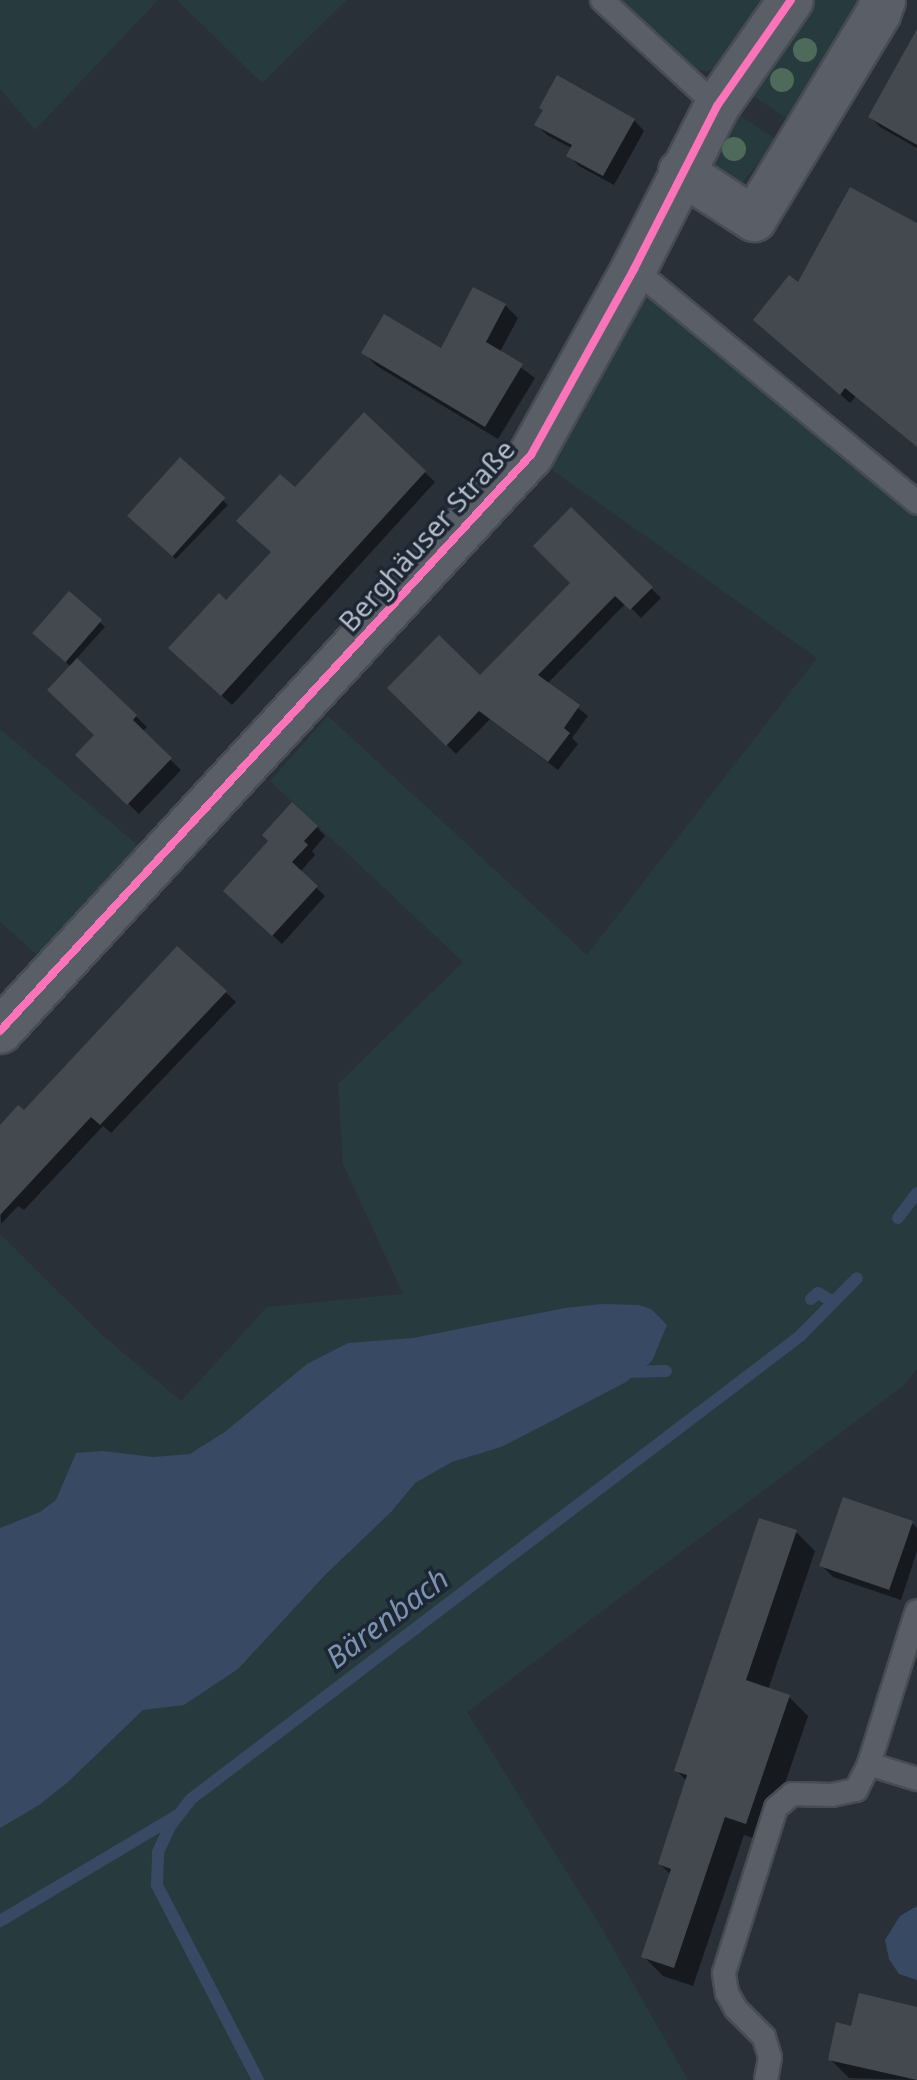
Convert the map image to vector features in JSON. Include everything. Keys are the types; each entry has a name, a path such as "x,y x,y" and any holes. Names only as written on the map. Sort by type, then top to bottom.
{"street":[{"name":"Berghäuser Straße","path":"0,1031 531,455 634,269 717,106 791,0"},
{"path":"681,172 754,219 878,14 883,0"}],"lane":[{"path":"602,0 717,106"},
{"path":"634,269 917,502"},
{"path":"766,2080 770,2057 764,2037 736,2009 727,1993 724,1973 776,1808 792,1794 832,1795 856,1790 869,1764 917,1611"},
{"path":"869,1764 917,1779"}],"green space":[{"path":"0,0 158,0 35,130 0,89"},
{"path":"177,0 347,0 262,83"},
{"path":"611,0 767,0 723,67 706,71 686,67"},
{"path":"811,0 862,0 791,121 738,86"},
{"path":"730,109 777,140 734,193 703,156"},
{"path":"645,295 917,513 917,1369 903,1386 467,1712 601,1927 688,2080 0,2080 0,1234 103,1336 181,1401 267,1307 403,1294 343,1164 338,1084 463,962 270,781 328,716 587,955 817,658 544,464"},
{"path":"0,729 141,848 42,959 0,922"}],"water":[{"path":"601,1304 639,1305 651,1309 667,1325 652,1361 626,1382 546,1424 501,1447 452,1462 415,1483 391,1512 325,1575 238,1669 184,1705 143,1710 68,1782 39,1805 0,1828 0,1528 40,1512 56,1500 76,1453 103,1451 153,1457 190,1454 226,1431 307,1364 348,1343 413,1338 565,1308"},
{"path":"917,1906 917,1980 899,1974 889,1959 885,1940 900,1916"}],"building":[{"path":"917,29 917,145 868,117"},
{"path":"557,75 635,119 603,176 566,156 572,145 534,125 543,110 539,108"},
{"path":"850,187 917,223 917,447 845,388 840,395 753,320 789,275 798,282"},
{"path":"473,287 506,304 486,342 523,364 485,427 361,353 384,314 441,348"},
{"path":"364,412 426,471 221,696 168,648 219,593 226,600 271,552 236,521 280,474 295,487"},
{"path":"180,457 225,498 172,557 127,516"},
{"path":"571,507 653,587 630,610 615,596 538,675 580,705 564,728 570,733 548,762 479,711 446,746 387,688 439,635 480,675 570,583 533,546"},
{"path":"69,591 102,620 65,662 32,633"},
{"path":"77,658 137,715 133,720 172,758 127,805 75,755 94,735 47,690"},
{"path":"292,802 318,826 304,841 308,845 292,862 318,886 272,936 223,891 268,841 262,835"},
{"path":"177,946 227,991 100,1125 91,1117 0,1215 0,1125 18,1105 24,1110"},
{"path":"843,1497 913,1521 889,1590 819,1566"},
{"path":"759,1518 797,1530 746,1680 790,1695 746,1824 725,1817 674,1968 641,1957 671,1869 658,1864 687,1775 674,1771"},
{"path":"859,1993 917,2007 917,2080 828,2060 836,2022 851,2026"}],"waterway":[{"name":"Bärenbach","path":"898,1218 917,1193"},
{"name":"Bärenbach","path":"258,2080 157,1885 158,1852 170,1826 191,1799 800,1336 857,1278"},
{"path":"811,1299 818,1293 833,1302"},
{"path":"624,1372 666,1371"},
{"path":"0,1921 176,1816"}],"cycle path":[{"path":"0,1031 531,455 634,269 717,106 791,0"}]}
